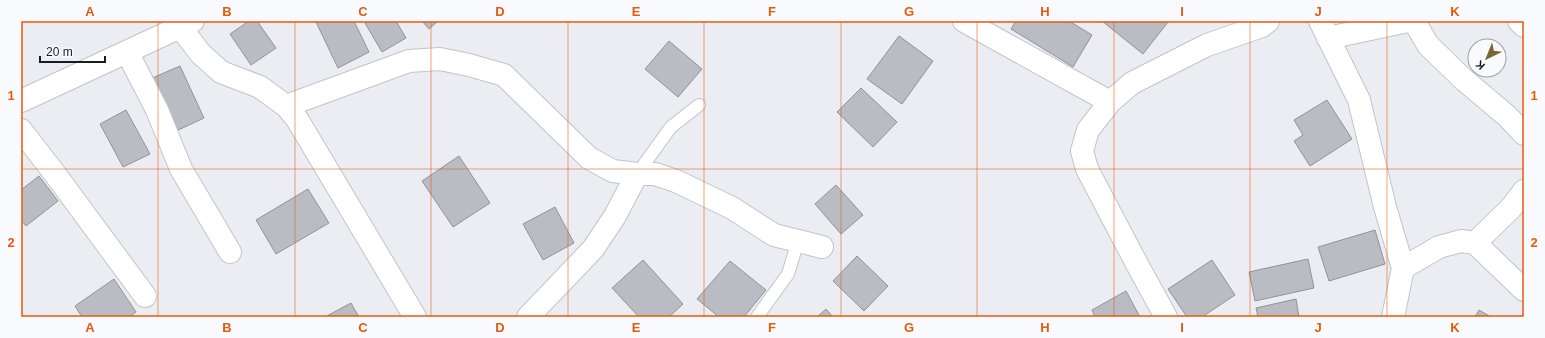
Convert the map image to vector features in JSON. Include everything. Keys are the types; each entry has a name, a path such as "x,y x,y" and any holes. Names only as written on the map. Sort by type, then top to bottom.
{"street":[{"path":"964,21 1110,102"},
{"path":"1166,317 1087,169 1082,151 1088,130 1110,102 1132,83 1207,46 1262,26 1268,21"},
{"path":"1393,317 1402,268 1385,207 1359,100 1324,30 1408,21"},
{"path":"1414,21 1428,45 1524,134"},
{"path":"1519,21 1524,26"},
{"path":"21,101 187,24 201,54 221,72 260,87 286,106 297,119 415,317"},
{"path":"127,52 157,110 181,169 230,252"},
{"path":"286,106 409,60 440,59 504,75 589,158 613,171 637,174 655,174 676,181 732,208 774,235 822,247"},
{"path":"21,130 145,296"},
{"path":"528,317 593,249 615,216 637,174"},
{"path":"1475,242 1511,208 1524,191"},
{"path":"1402,268 1439,247 1461,240 1475,242 1524,290"}],"lane":[{"path":"637,174 671,127 699,105"},
{"path":"757,317 788,274 798,241"}],"building":[{"path":"249,21 257,21 276,48 251,65 230,34"},
{"path":"354,21 369,52 338,68 316,22"},
{"path":"370,21 396,21 406,38 382,52 365,23"},
{"path":"422,21 438,21 429,29"},
{"path":"1016,21 1069,21 1092,35 1073,67 1011,29"},
{"path":"1102,21 1168,21 1168,22 1143,54"},
{"path":"899,36 933,61 902,104 867,79"},
{"path":"669,41 702,69 678,97 645,69"},
{"path":"180,66 204,118 174,132 150,79"},
{"path":"861,88 897,122 873,147 837,112"},
{"path":"1327,100 1352,139 1310,166 1294,141 1303,135 1294,120"},
{"path":"126,110 150,154 123,167 100,124"},
{"path":"459,156 490,203 453,227 422,181"},
{"path":"39,176 58,201 26,226 21,220 21,190"},
{"path":"836,185 863,215 841,234 815,204"},
{"path":"308,189 329,223 276,254 256,220"},
{"path":"555,207 574,243 543,260 523,224"},
{"path":"1375,230 1385,264 1329,281 1318,247"},
{"path":"857,256 888,286 864,311 833,281"},
{"path":"1308,259 1314,288 1255,301 1249,272"},
{"path":"643,260 683,304 669,317 639,317 612,288"},
{"path":"1212,260 1235,295 1202,317 1187,317 1168,289"},
{"path":"730,261 766,290 744,317 719,317 697,299"},
{"path":"114,279 136,312 129,317 82,317 75,306"},
{"path":"1126,291 1140,317 1095,317 1092,310"},
{"path":"1296,299 1299,317 1258,317 1256,308"},
{"path":"351,303 359,317 325,317"},
{"path":"826,309 833,317 817,317"},
{"path":"1479,310 1491,317 1475,317"}]}
